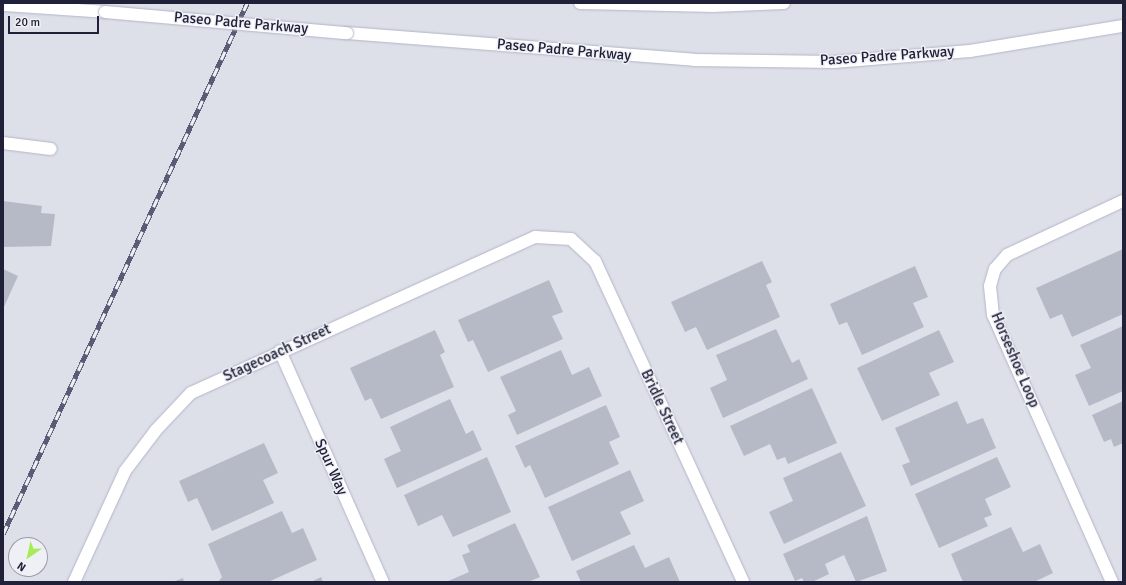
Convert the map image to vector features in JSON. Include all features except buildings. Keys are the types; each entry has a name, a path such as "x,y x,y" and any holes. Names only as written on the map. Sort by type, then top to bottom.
{"street":[{"path":"580,3 713,6 784,3"},
{"name":"Paseo Padre Parkway","path":"3,5 694,60 834,62 970,51 1123,26"},
{"path":"3,143 51,149"},
{"name":"Horseshoe Loop","path":"1112,582 993,315 990,286 995,269 1007,255 1123,201"},
{"name":"Stagecoach Street","path":"74,582 125,471 156,430 191,393 280,351 535,237 571,239"},
{"name":"Bridle Street","path":"571,239 595,261 743,582"},
{"name":"Spur Way","path":"280,351 383,582"}],"railway":[{"path":"3,534 247,3"}]}
